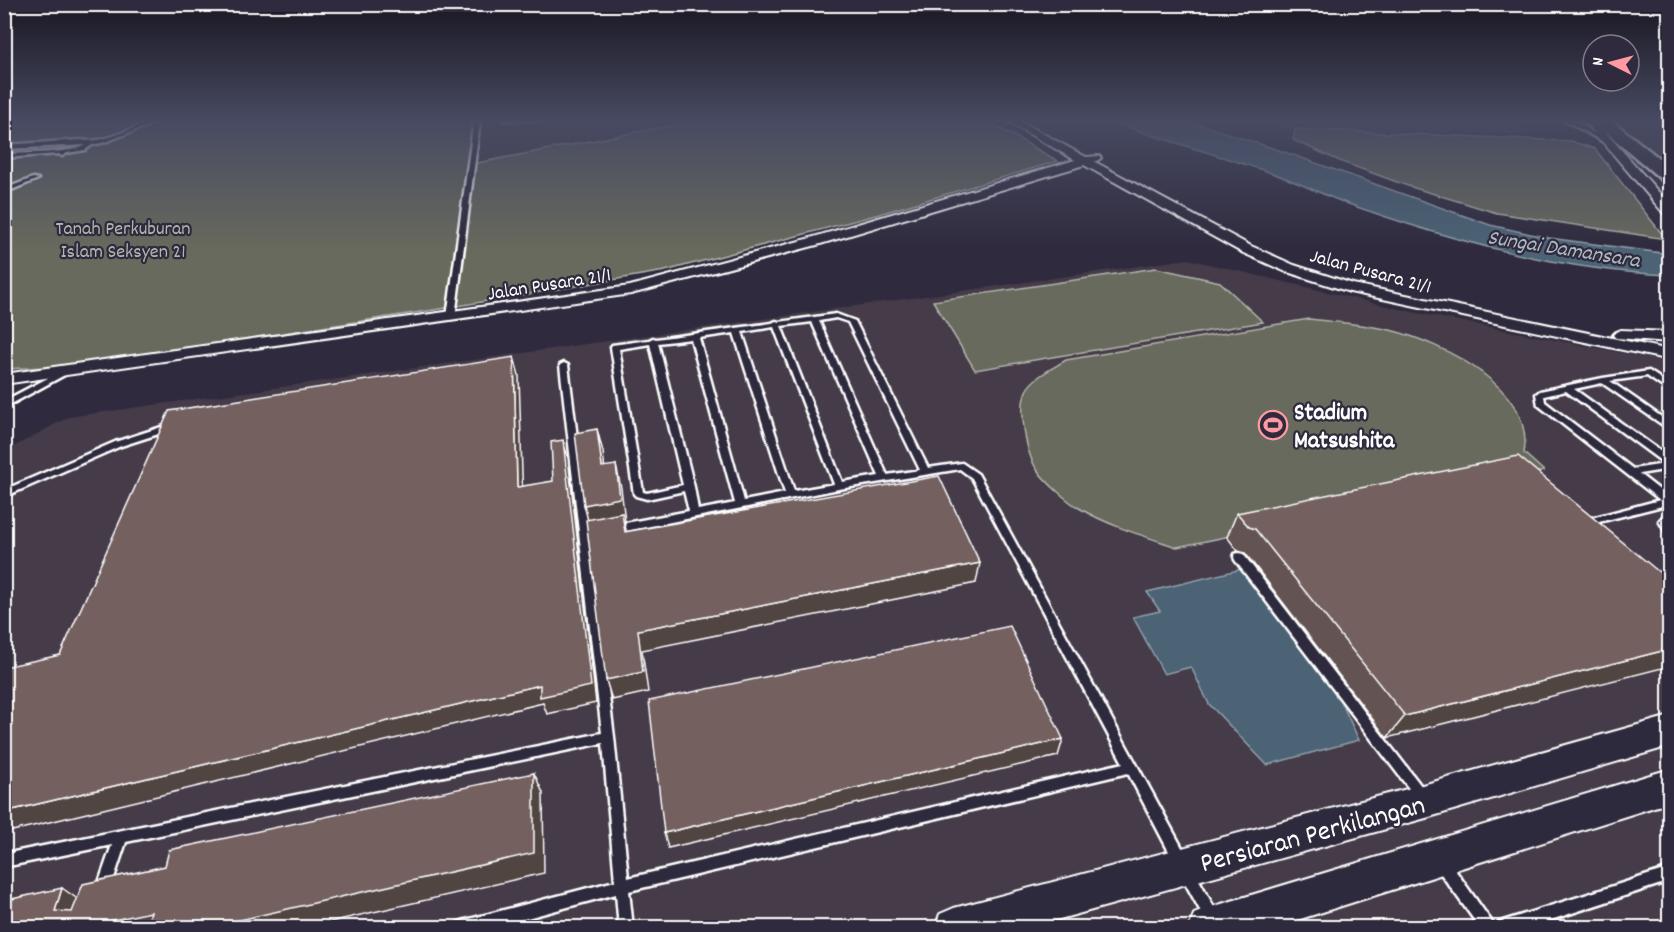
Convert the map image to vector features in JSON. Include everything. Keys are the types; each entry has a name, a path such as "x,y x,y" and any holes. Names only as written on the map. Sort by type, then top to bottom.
{"main road":[{"path":"1653,163 1670,177"},
{"name":"Persiaran Perkilangan","path":"954,927 1185,867 1670,731"},
{"path":"1212,926 1265,920 1436,856 1670,785"}],"street":[{"name":"Jalan Pusara 21/1","path":"4,379 631,290 812,242 1075,163"},
{"name":"Jalan Pusara 21/1","path":"1098,163 1246,249 1289,268 1360,290 1670,355"},
{"name":"Jalan Pusara 21/1","path":"1099,163 1256,245 1305,266 1346,279 1416,296 1632,338 1670,337"},
{"path":"1627,163 1670,213"}],"lane":[{"path":"451,317 471,163"},
{"path":"4,191 35,180"},
{"path":"689,488 647,496 639,494 615,347 836,316 850,321 926,471"},
{"path":"814,318 884,478"},
{"path":"776,323 839,486"},
{"path":"737,329 790,495"},
{"path":"694,335 740,505"},
{"path":"653,340 694,513"},
{"path":"564,365 595,533 608,737 626,927"},
{"path":"4,405 66,372"},
{"path":"1669,502 1541,403 1540,394 1649,373 1670,390"},
{"path":"1604,380 1670,427"},
{"path":"1567,388 1670,465"},
{"path":"4,494 118,444 182,423"},
{"path":"1630,473 1670,465"},
{"path":"595,533 839,486 962,466 975,476 1185,867 1212,926"},
{"path":"1573,525 1669,502"},
{"path":"1670,514 1664,521 1670,531"},
{"path":"1239,557 1426,801"},
{"path":"4,861 608,737"},
{"path":"462,927 622,886 1131,767"},
{"path":"98,905 121,837"},
{"path":"1436,856 1489,927"},
{"path":"1503,927 1670,874"}],"shaded area":[{"path":"1188,259 1408,311 1669,362 1669,927 5,927 4,452 68,417"}],"green space":[{"name":"Tanah Perkuburan Islam Seksyen 21","path":"5,163 1050,163 876,215 665,271 434,310 67,366 5,369"},
{"path":"1346,163 1606,163 1666,239 1497,213 1408,186"},
{"path":"1156,268 1220,282 1263,322 975,370 933,301"},
{"name":"Stadium Matsushita","path":"1309,319 1390,330 1411,336 1459,357 1500,389 1515,408 1524,430 1524,453 1544,471 1177,547 1139,535 1079,508 1051,486 1034,464 1024,432 1023,409 1026,391 1038,377 1066,360"}],"water":[{"name":"Sungai Damansara","path":"1242,163 1317,163 1490,225 1549,238 1669,254 1669,275 1585,267 1503,251 1383,216"},
{"path":"1246,568 1335,689 1359,740 1267,765 1209,704 1191,667 1164,674 1133,617 1160,611 1147,592"}],"building":[{"path":"514,357 517,487 553,481 551,442 563,440 591,686 540,697 540,685 4,812 4,667 60,655 169,411"},
{"path":"597,429 602,467 616,465 620,498 584,505 575,433"},
{"path":"1518,456 1670,581 1670,649 1405,716 1255,529 1249,527 1237,513"},
{"path":"939,476 980,563 638,630 643,672 606,680 586,520 622,513 625,532"},
{"path":"1010,626 1063,739 664,833 649,701"},
{"path":"534,773 534,853 209,927 146,927 151,912 80,927 4,927 4,918 12,899 62,888 55,911 72,912 83,884 165,866 169,850"}],"place":[{"name":"Stadium Matsushita","path":"1273,425"}]}
